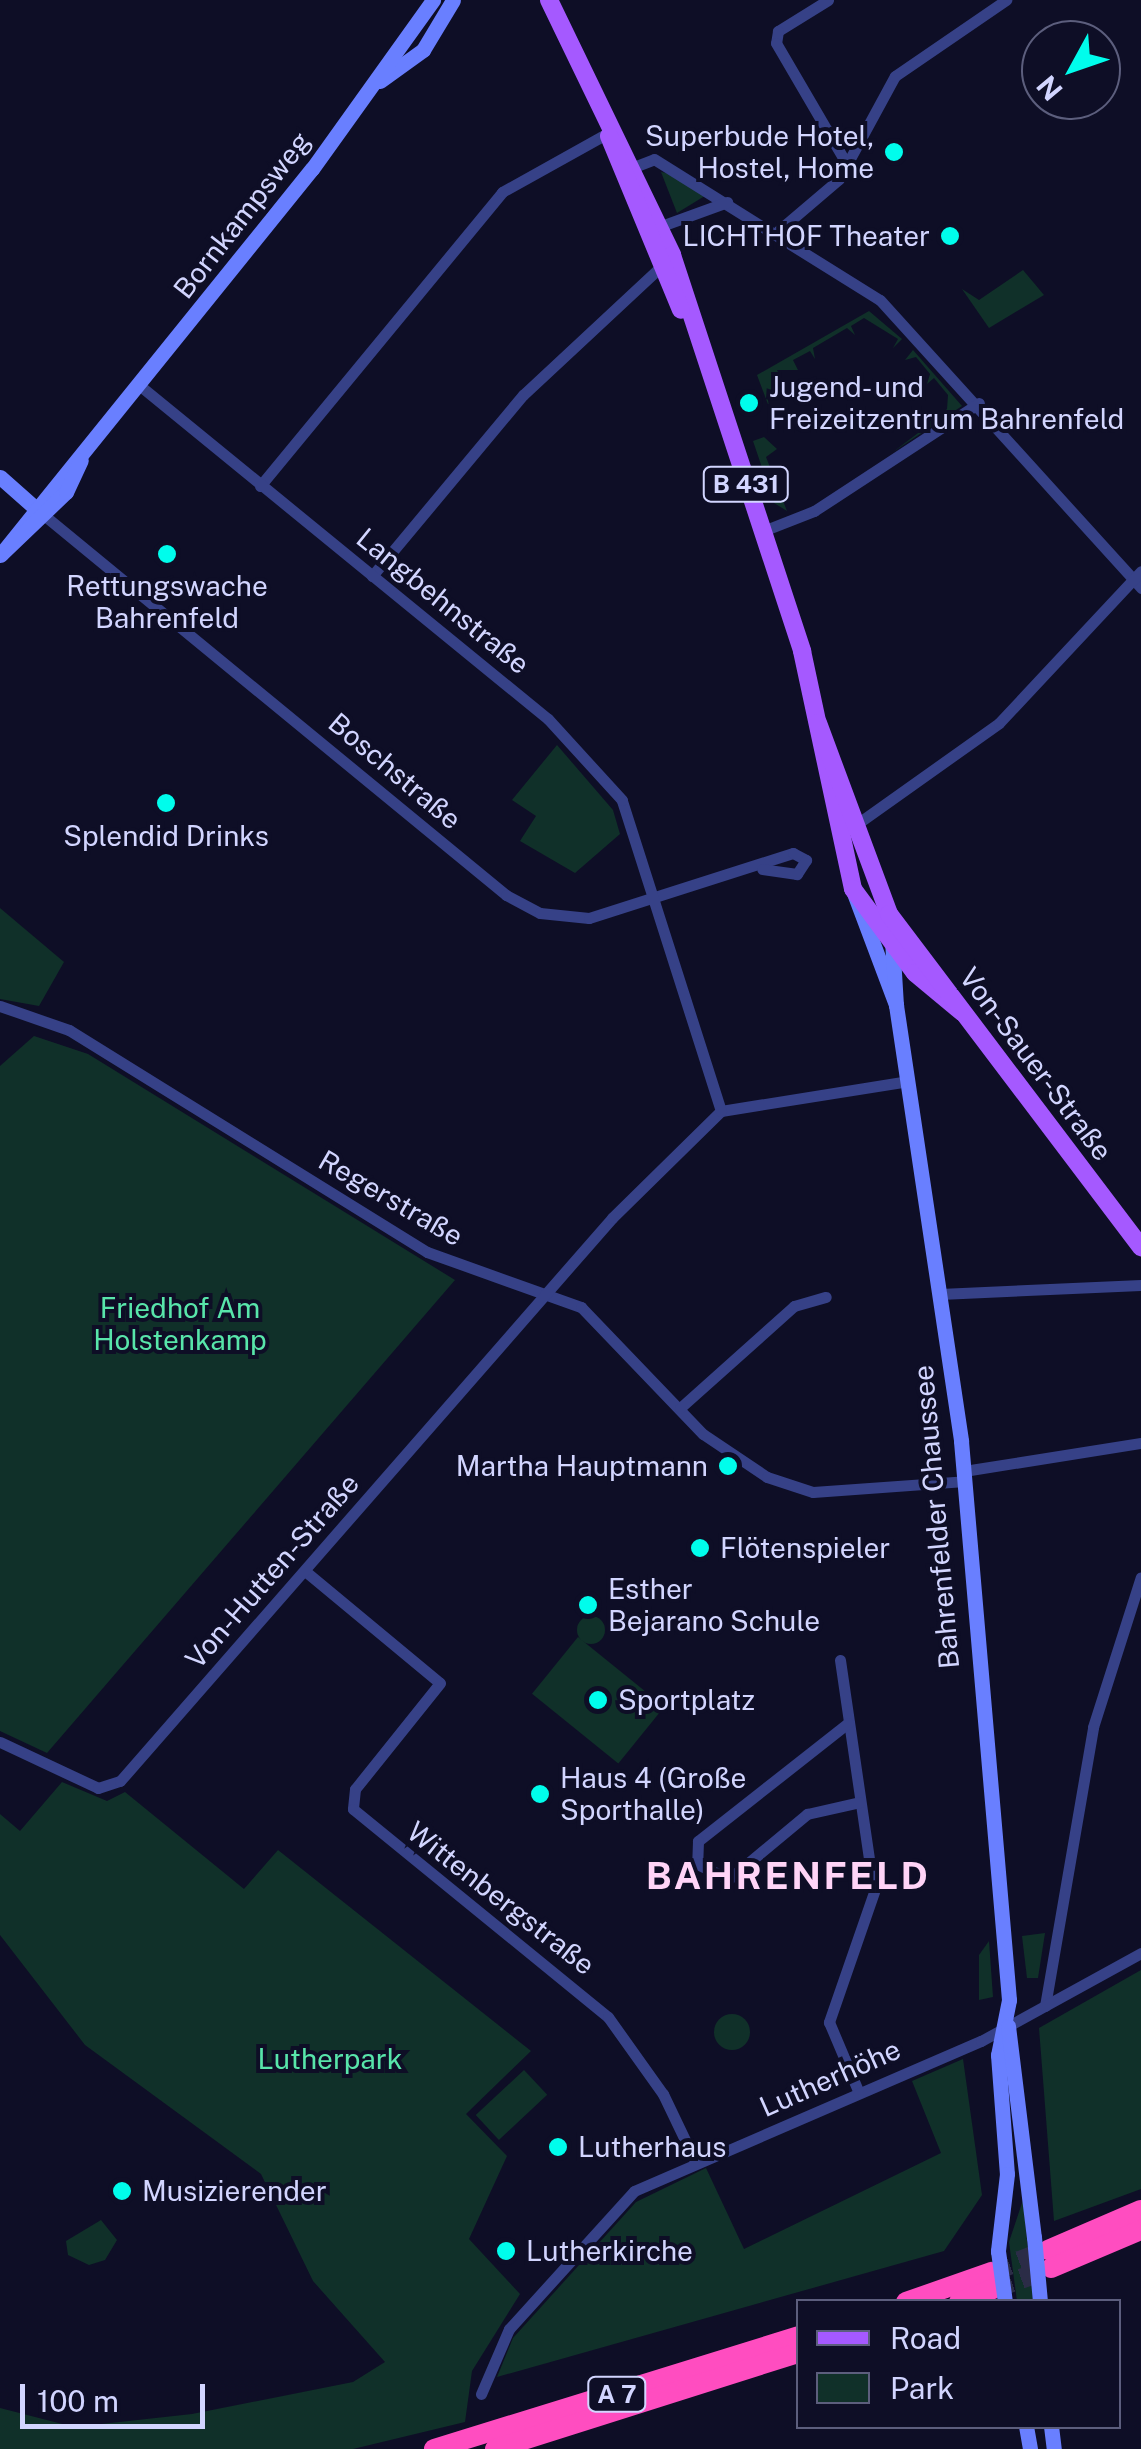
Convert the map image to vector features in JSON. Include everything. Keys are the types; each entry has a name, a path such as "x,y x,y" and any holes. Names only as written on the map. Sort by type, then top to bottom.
{"highway":[{"path":"1044,2252 1141,2210"},
{"path":"1044,2252 1141,2230"},
{"path":"925,2299 996,2288"},
{"path":"967,2299 996,2288"},
{"name":"A 7","path":"434,2449 796,2337"},
{"name":"A 7","path":"495,2449 796,2354"}],"main road":[{"name":"Bornkampsweg","path":"0,555 139,385 366,94 434,0"},
{"path":"366,94 423,50 453,0"},
{"name":"Bahrenfelder Chaussee","path":"558,4 602,108 632,160 663,230 686,319 763,531 818,723 889,914 896,1005 964,1476 1008,2026 1018,2048 1044,2252 1040,2299"},
{"path":"399,49 442,16"},
{"name":"Bahrenfelder Chaussee","path":"602,108 659,268 686,319"},
{"path":"0,477 39,512"},
{"name":"Bahrenfelder Chaussee","path":"818,723 822,776 853,890 896,1005"},
{"name":"Bahrenfelder Chaussee","path":"853,890 892,946 963,1013"},
{"name":"Von-Sauer-Straße","path":"889,914 1141,1247"},
{"name":"Bahrenfelder Chaussee","path":"996,2288 1006,2174 998,2055 1008,2026"}],"street":[{"path":"828,0 778,31 776,43 848,166"},
{"path":"778,232 848,166 895,76 1006,0"},
{"path":"260,486 502,192 608,133"},
{"path":"625,181 632,160 654,159 778,232 880,300 979,402 1138,579 989,731 857,824"},
{"path":"640,218 663,230 713,202 731,204"},
{"path":"372,576 523,395 659,268"},
{"name":"Langbehnstraße","path":"139,385 564,734 622,800 721,1111"},
{"path":"763,531 814,511 979,402"},
{"name":"Boschstraße","path":"39,512 509,897 564,919 657,901 762,869"},
{"name":"Regerstraße","path":"0,1006 69,1030 427,1252 590,1314 729,1455 797,1490 964,1476 1141,1443"},
{"path":"721,1111 909,1081"},
{"name":"Von-Hutten-Straße","path":"0,1742 98,1788 120,1781 548,1295 721,1111"},
{"path":"940,1294 1141,1285"},
{"path":"680,1408 794,1306 826,1297"},
{"name":"Wittenbergstraße","path":"305,1572 440,1683 355,1789 353,1809 608,2018 663,2094 696,2163"},
{"path":"1045,2006 1094,1728 1141,1577"},
{"path":"840,1660 874,1892 829,2022 859,2093"},
{"path":"848,1724 698,1841 697,1864 729,1879 828,1806 860,1802"},
{"name":"Lutherhöhe","path":"481,2394 499,2343 614,2206 696,2163 1008,2026 1141,1953"}],"green space":[{"path":"661,172 666,173 708,194 677,213"},
{"path":"1023,270 1044,295 989,328 962,289 979,300"},
{"path":"869,311 902,339 893,348 898,339 864,318 851,326 855,335 847,328 813,348 815,359 810,351 793,360 798,370 777,370 783,382 767,393 769,407 757,375"},
{"path":"913,350 962,406 893,452 930,424 927,414 934,421 947,409 948,395 934,378 927,384 930,374 916,357 905,360"},
{"path":"764,437 777,449 766,457 787,511 774,503 753,441"},
{"path":"557,745 613,810 620,834 575,873 520,841 536,816 512,800"},
{"path":"0,908 64,962 39,1006 0,999"},
{"name":"Friedhof Am Holstenkamp","path":"34,1036 88,1054 455,1280 47,1753 0,1731 0,1066"},
{"path":"591,1616 601,1620 605,1630 601,1640 591,1644 581,1640 577,1630 581,1620"},
{"name":"Sportplatz","path":"578,1637 664,1707 618,1764 532,1694"},
{"name":"Lutherpark","path":"62,1782 107,1801 125,1792 244,1889 278,1850 531,2051 466,2114 507,2156 469,2239 520,2294 472,2371 465,2422 353,2449 0,2449 0,2408 74,2427 192,2414 353,2382 385,2362 313,2281 261,2174 85,2045 0,1935 0,1814 20,1831"},
{"path":"1045,1933 1038,1978 1027,1978 1022,1936"},
{"path":"989,1941 993,1997 979,2000 979,1955"},
{"path":"1141,1970 1141,2189 1054,2221 1039,2028"},
{"path":"732,2014 745,2019 750,2032 745,2045 732,2050 719,2045 714,2032 719,2019"},
{"path":"963,2059 982,2195 944,2251 497,2377 513,2338 636,2202 706,2168 744,2249 941,2153 912,2081"},
{"path":"524,2070 547,2095 499,2140 476,2115"},
{"path":"1023,2200 1033,2299 1017,2299 1009,2242"},
{"path":"101,2220 117,2240 105,2260 89,2265 68,2255 66,2241"}],"tunnel":[{"path":"991,2272 1048,2250"},
{"path":"993,2289 1051,2268"}],"place":[{"name":"Superbude Hotel, Hostel, Home","path":"894,152"},
{"name":"LICHTHOF Theater","path":"950,236"},
{"name":"Jugend- und Freizeitzentrum Bahrenfeld","path":"749,403"},
{"name":"Rettungswache Bahrenfeld","path":"167,554"},
{"name":"Splendid Drinks","path":"166,803"},
{"name":"Martha Hauptmann","path":"728,1466"},
{"name":"Flötenspieler","path":"700,1548"},
{"name":"Esther Bejarano Schule","path":"588,1605"},
{"name":"Sportplatz","path":"598,1700"},
{"name":"Haus 4 (Große Sporthalle)","path":"540,1794"},
{"name":"Lutherhaus","path":"558,2147"},
{"name":"Musizierender","path":"122,2191"},
{"name":"Lutherkirche","path":"506,2251"}],"district":[{"name":"BAHRENFELD","path":"788,1876"}]}
